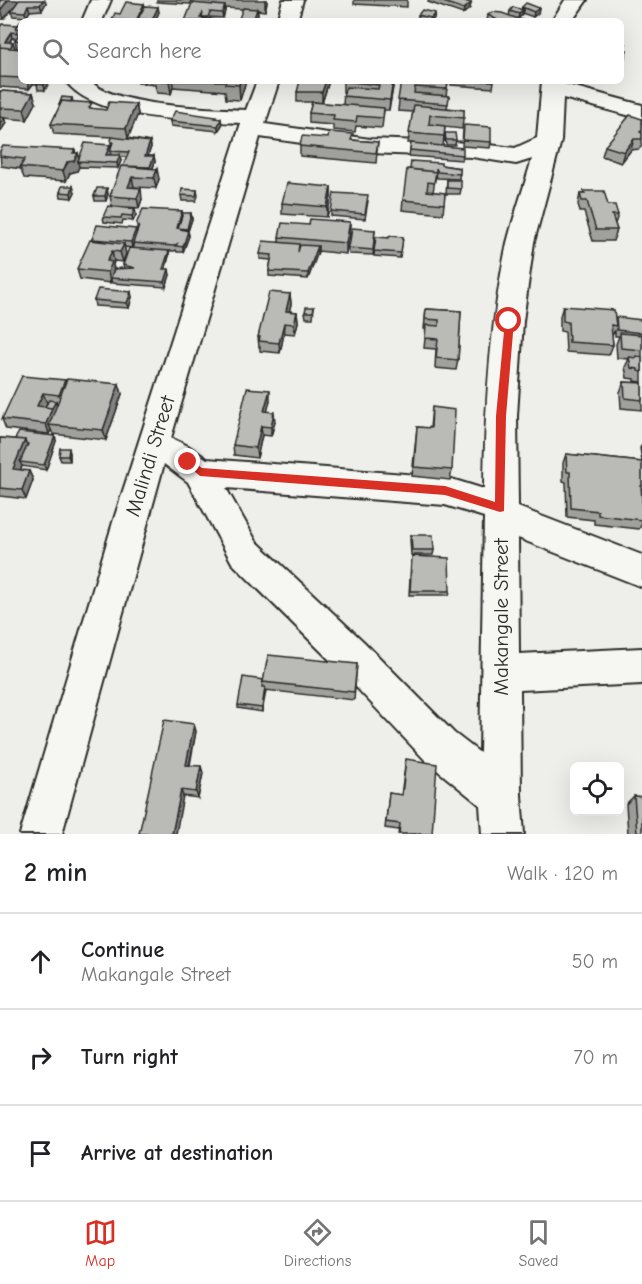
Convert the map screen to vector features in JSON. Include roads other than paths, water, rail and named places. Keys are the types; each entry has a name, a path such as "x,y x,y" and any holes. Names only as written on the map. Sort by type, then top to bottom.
{"street":[{"path":"92,18 95,0"},
{"path":"288,18 293,0"},
{"path":"564,18 568,9 577,0"},
{"path":"79,84 84,91 117,103 253,123 370,146 472,150 516,156 535,150 549,141"},
{"name":"Malindi Street","path":"41,834 154,445 267,84"},
{"path":"553,84 642,112"},
{"name":"Makangale Street","path":"503,834 500,795 501,416 509,321 521,242 549,141 553,84"},
{"path":"154,445 177,455 200,472 244,552 351,655 440,747 500,795"},
{"path":"200,472 445,491 642,571"},
{"path":"502,673 642,666"}]}
